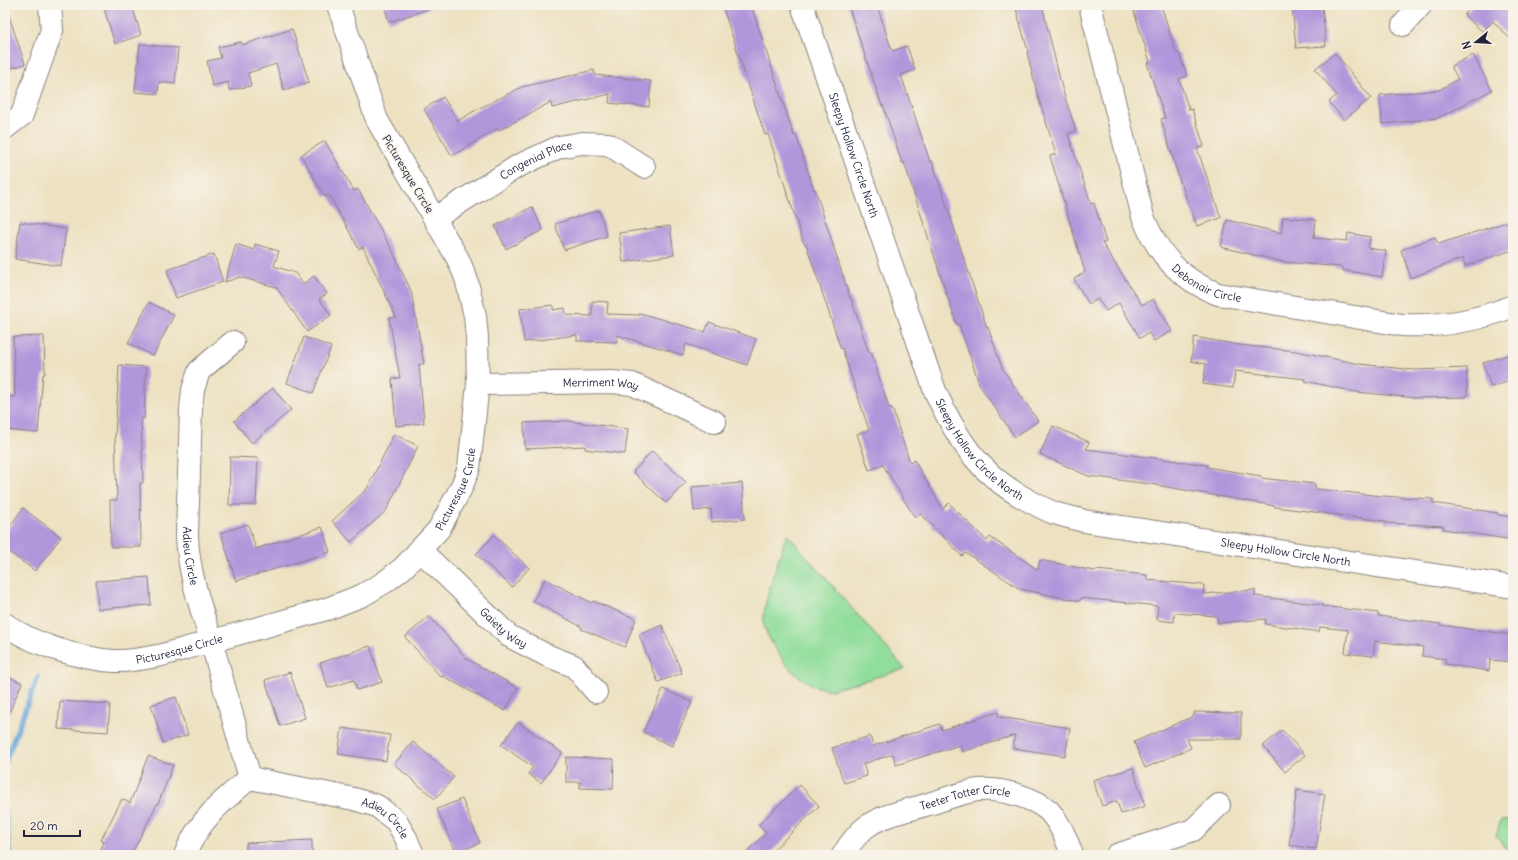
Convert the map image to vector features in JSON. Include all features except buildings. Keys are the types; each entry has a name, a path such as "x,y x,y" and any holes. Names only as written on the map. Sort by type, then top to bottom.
{"street":[{"path":"5,128 22,115 52,30 50,5"},
{"name":"Picturesque Circle","path":"5,624 38,643 90,658 115,661 138,660 162,655 327,609 363,595 385,582 403,568 439,529 452,508 469,468 478,384 477,337 471,294 458,259 377,120 338,5"},
{"name":"Sleepy Hollow Circle North","path":"802,5 935,391 946,416 973,457 1008,489 1054,513 1084,520 1513,587"},
{"name":"Debonair Circle","path":"1090,5 1142,216 1150,234 1160,250 1172,266 1188,279 1205,289 1218,294 1402,325 1427,326 1448,324 1492,314 1513,306"},
{"path":"1403,25 1421,5"},
{"name":"Congenial Place","path":"435,218 518,166 560,147 582,143 608,144 644,167"},
{"name":"Adieu Circle","path":"233,342 199,371 193,390 191,409 187,535 188,554 201,612 250,778 354,799 377,806 396,821 406,838 413,855"},
{"name":"Merriment Way","path":"478,384 612,382 632,384 716,422"},
{"name":"Gaiety Way","path":"419,549 510,636 546,655 574,666 596,692"},
{"path":"184,855 196,831 208,815 224,799 250,778"},
{"name":"Teeter Totter Circle","path":"843,855 852,842 866,827 887,817 978,790 1001,790 1018,795 1048,811 1059,825 1068,842 1072,855"},
{"path":"1117,855 1192,830 1219,805"}],"green space":[{"path":"787,534 905,669 831,690 818,687 805,681 789,668 768,636 764,626 765,607 768,594"},
{"path":"1513,819 1513,852 1505,848 1496,836 1501,820"}],"waterway":[{"path":"5,762 38,677"},
{"path":"5,811 9,855"}]}
